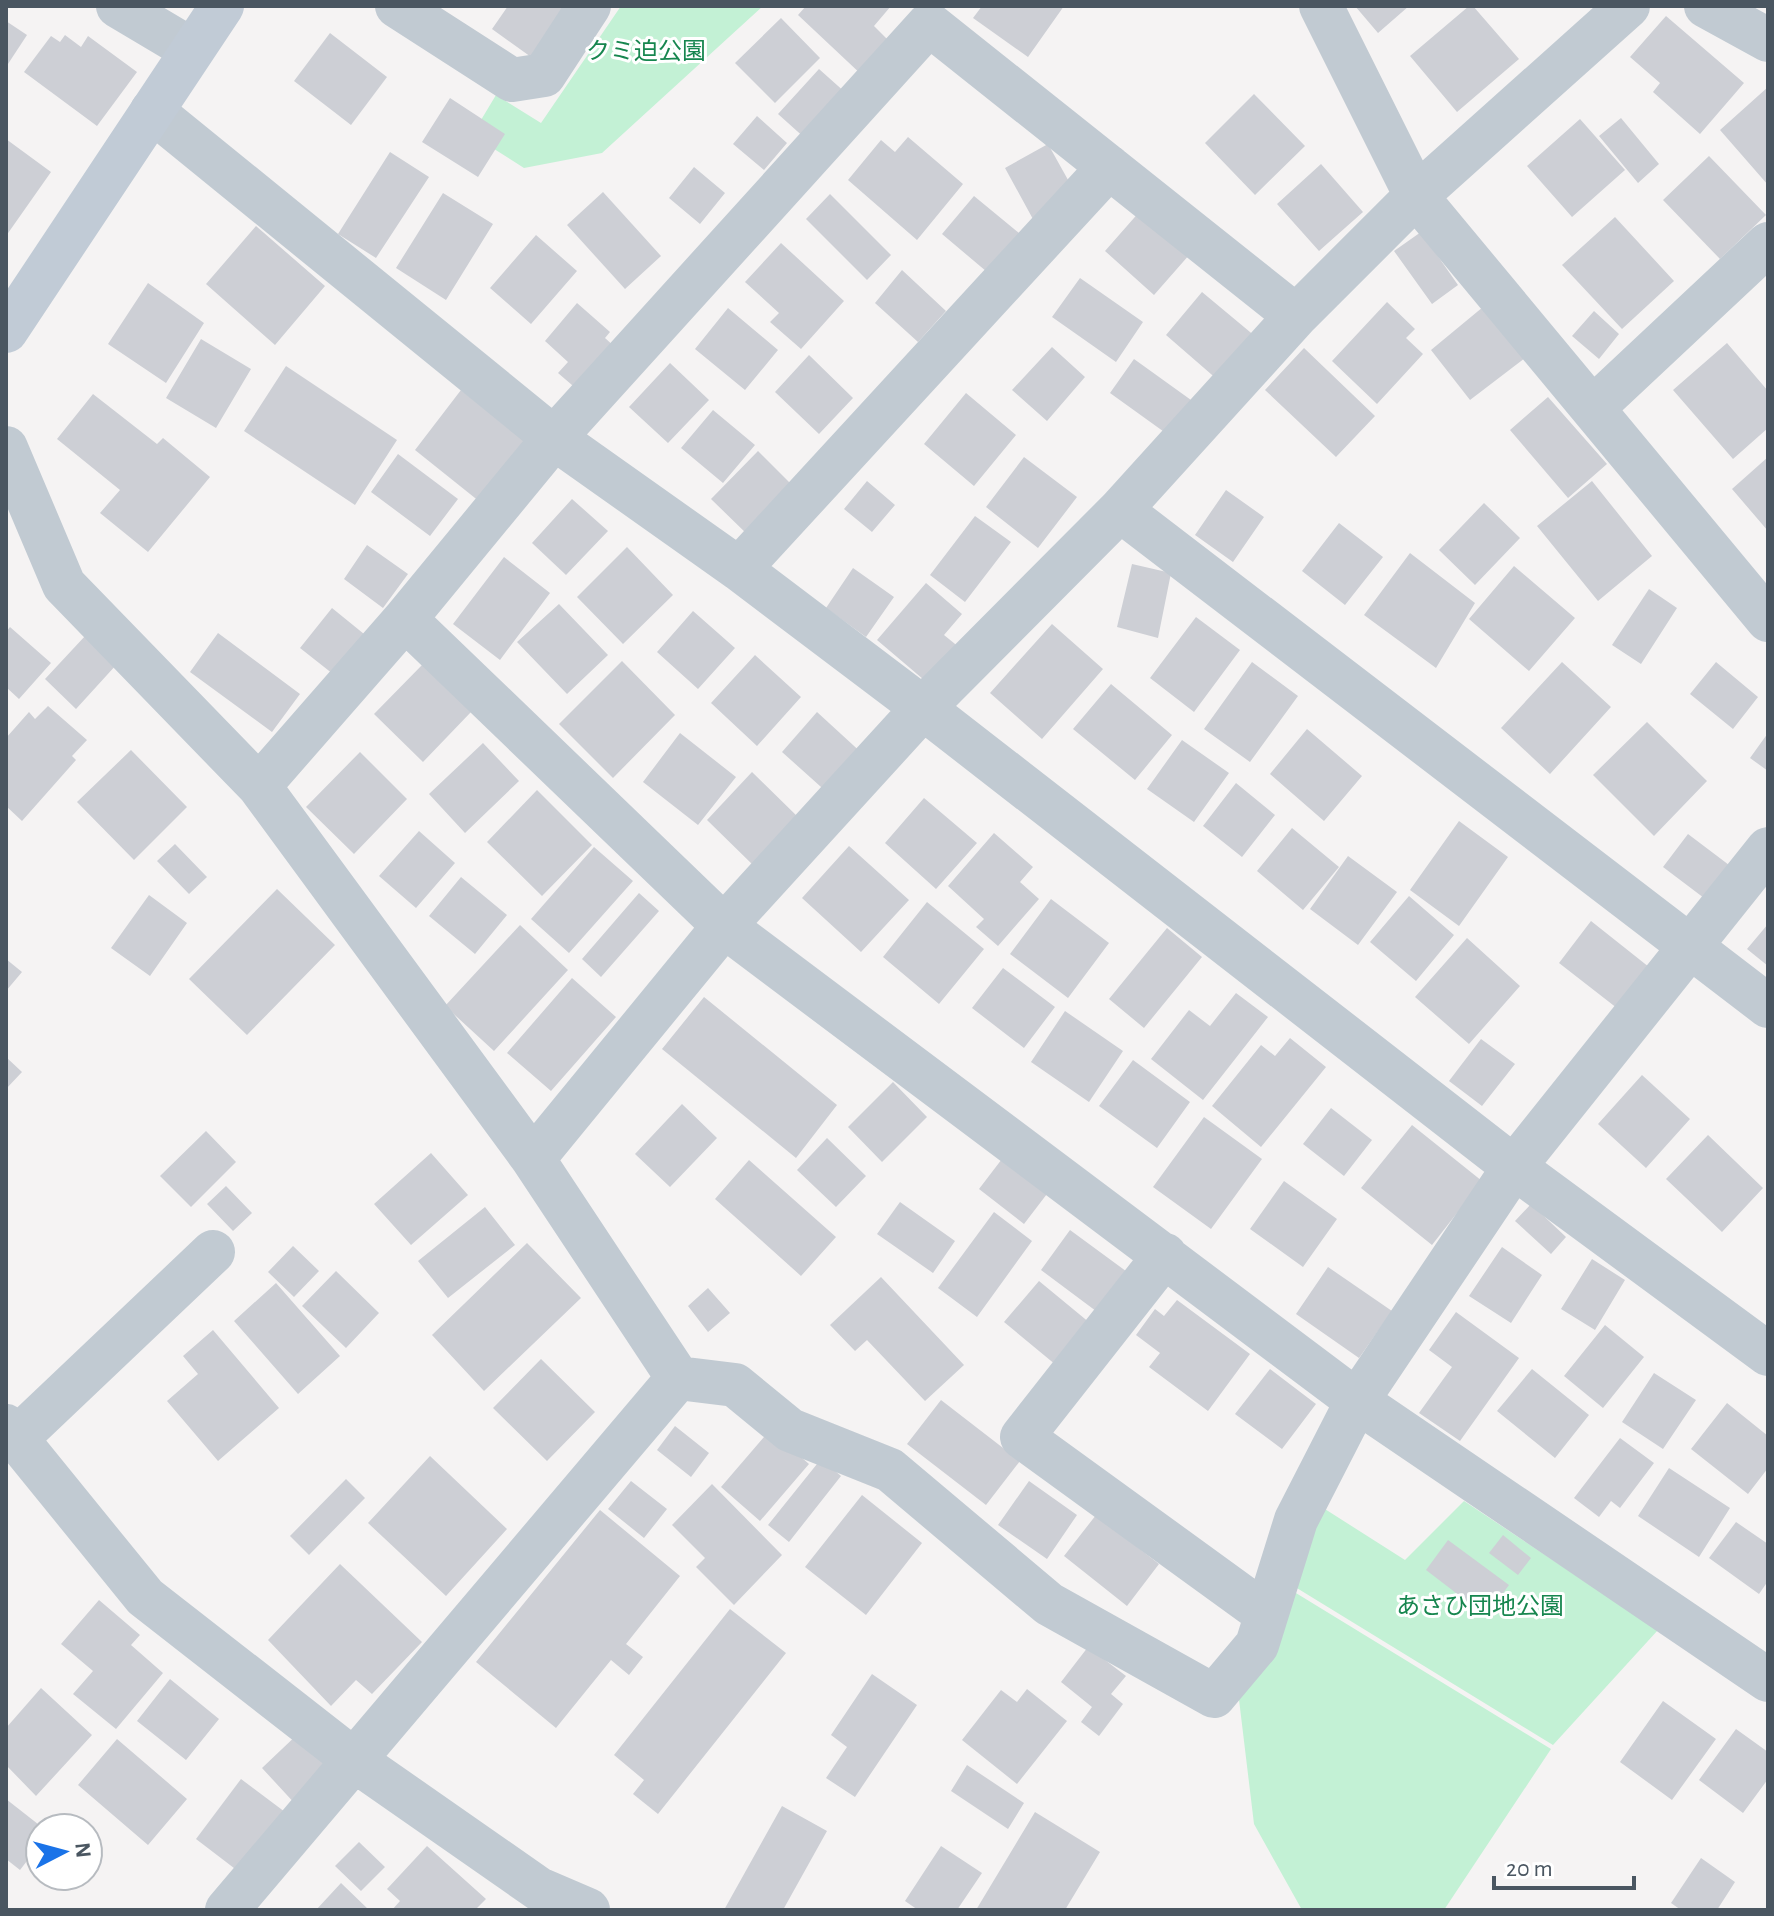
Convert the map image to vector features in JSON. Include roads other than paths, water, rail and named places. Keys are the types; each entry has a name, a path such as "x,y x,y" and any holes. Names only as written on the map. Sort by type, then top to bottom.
{"street":[{"path":"118,6 192,50"},
{"path":"6,331 222,6"},
{"path":"397,6 512,80 544,75 589,6"},
{"path":"1321,6 1416,196 1764,608"},
{"path":"533,1159 724,926 923,708 1120,510 1296,316 1416,196 1628,6"},
{"path":"1706,6 1768,40"},
{"path":"259,786 405,619 554,438 929,24 1296,316"},
{"path":"152,111 554,438 739,569 1514,1167 1768,1354"},
{"path":"739,569 1109,167"},
{"path":"1594,407 1768,244"},
{"path":"6,448 64,585 259,786 533,1159 678,1378 735,1385 790,1430 890,1470 1049,1604 1214,1696 1257,1645 1296,1520 1357,1401 1514,1167 1768,849"},
{"path":"1120,510 1768,1006"},
{"path":"405,619 724,926 1357,1401 1768,1680"},
{"path":"213,1252 11,1433 145,1597 354,1760 539,1889 588,1910"},
{"path":"1165,1255 1022,1437 1266,1614"},
{"path":"227,1910 678,1378"}],"park label":[{"name":"クミ迫公園","path":"646,52"},
{"name":"あさひ団地公園","path":"1480,1607"}]}
